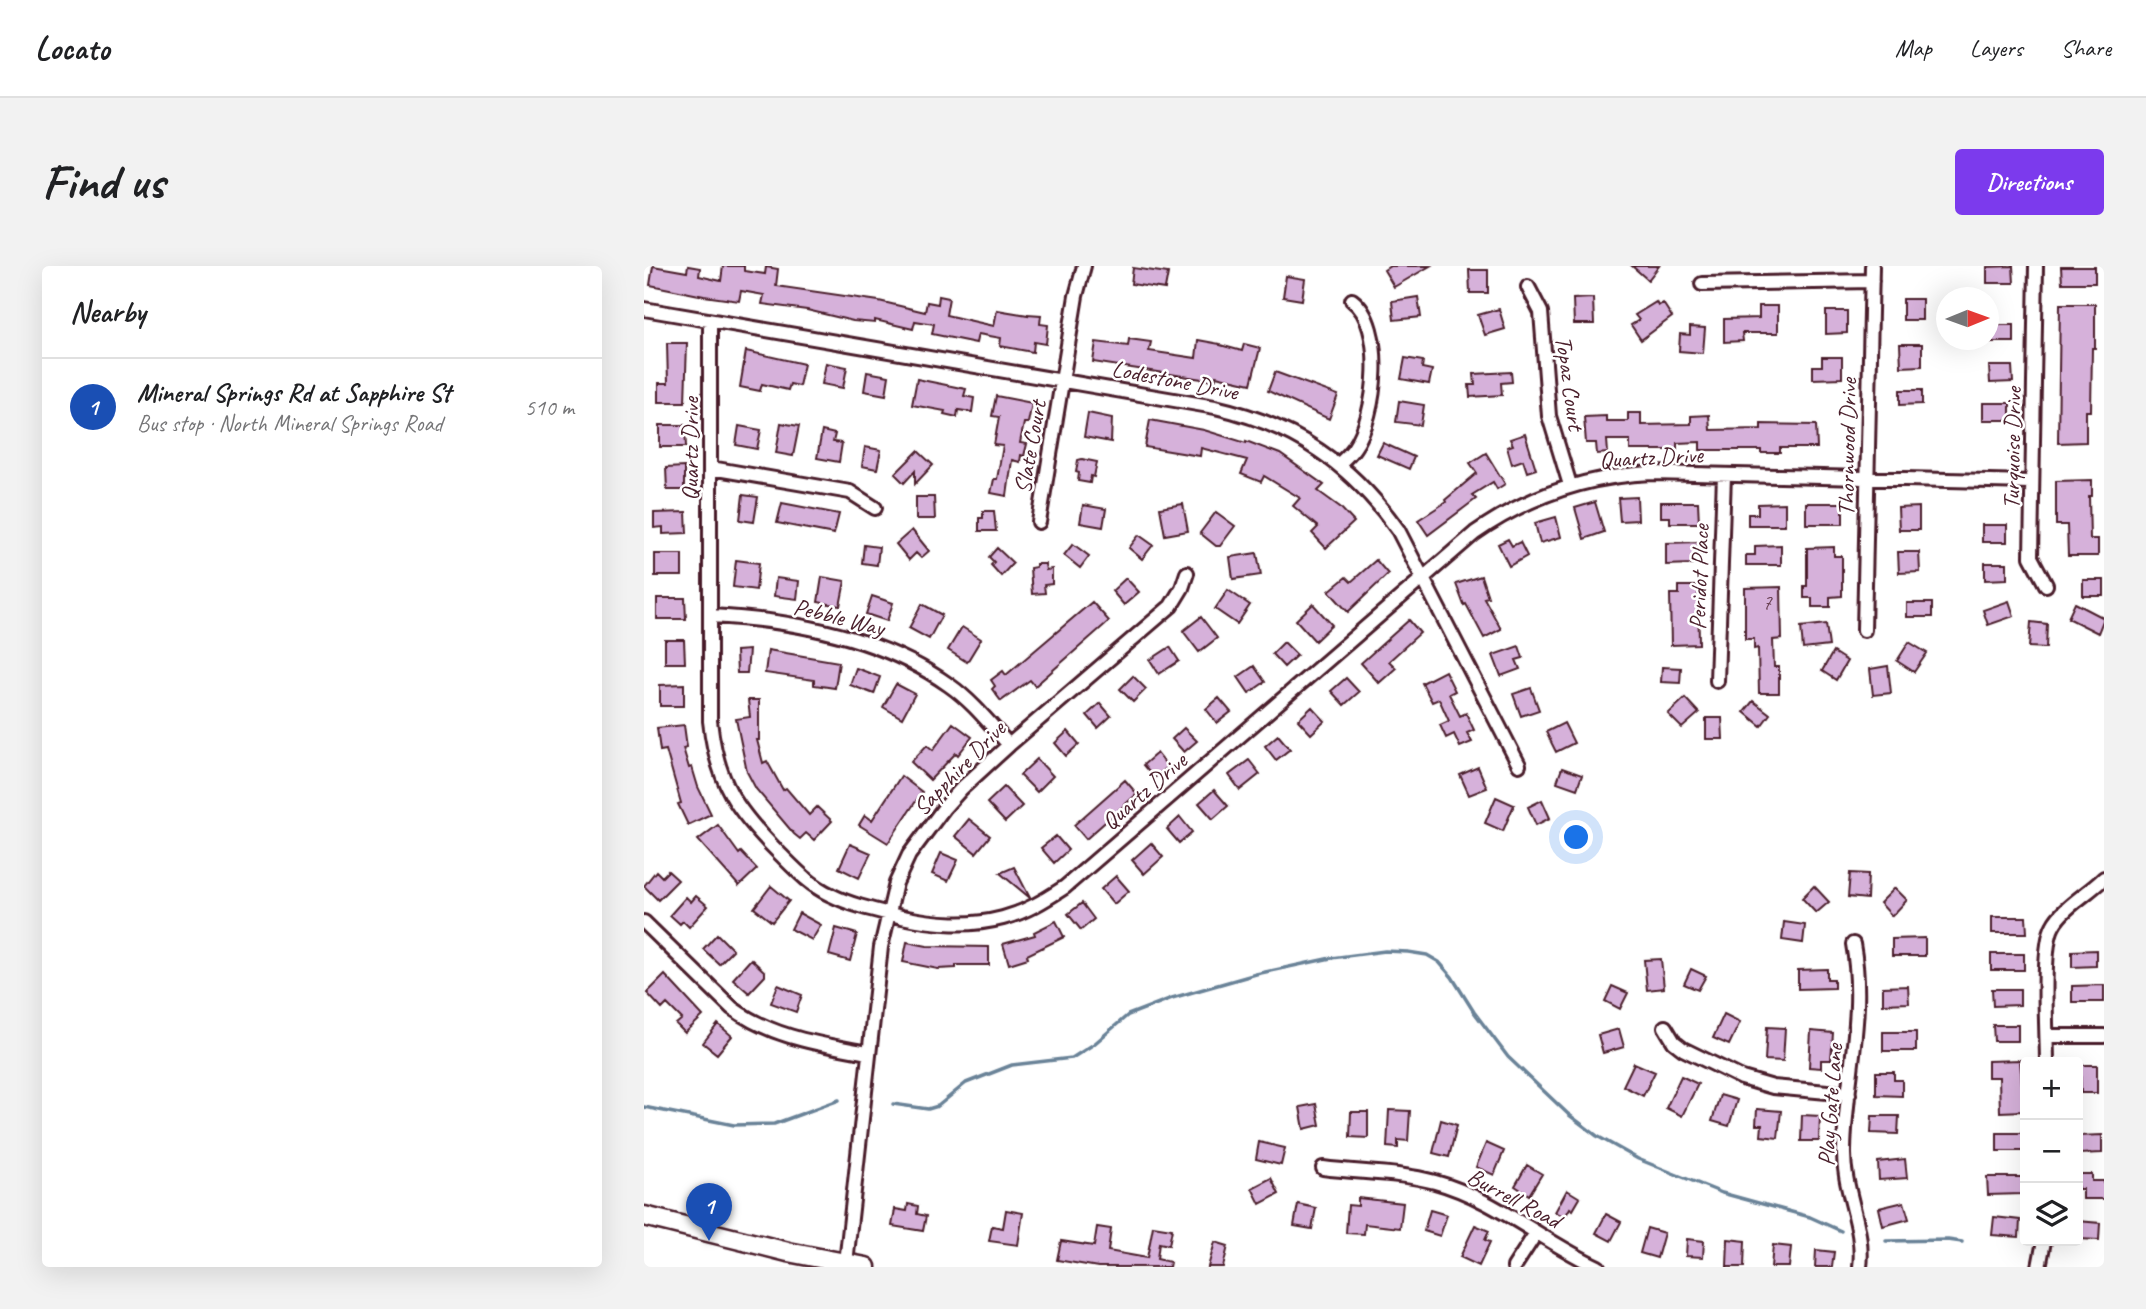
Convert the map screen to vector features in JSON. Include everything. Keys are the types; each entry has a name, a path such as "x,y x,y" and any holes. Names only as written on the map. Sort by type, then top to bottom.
{"street":[{"name":"Slate Court","path":"1039,522 1076,296 1084,266"},
{"name":"Thornwood Drive","path":"1864,630 1872,266"},
{"name":"Turquoise Drive","path":"2036,266 2031,557 2046,584"},
{"path":"1702,284 1871,281"},
{"name":"Topaz Court","path":"1528,287 1541,312 1545,392 1549,416 1570,485"},
{"path":"1339,464 1354,448 1363,430 1371,404 1374,377 1370,330 1362,307 1352,300"},
{"name":"Lodestone Drive","path":"644,309 1236,412 1292,434 1339,464 1384,511 1398,530 1519,765"},
{"name":"Quartz Drive","path":"710,321 709,721 712,745 727,788 753,827 812,883 837,898 932,923 967,924 1017,914 1065,887 1422,578 1491,522 1525,503 1570,485 1632,474 2031,482"},
{"path":"711,468 850,492 876,508"},
{"name":"Peridot Place","path":"1717,681 1724,475"},
{"name":"Sapphire Drive","path":"846,1262 881,947 896,883 909,855 962,788 1171,606 1187,573"},
{"name":"Pebble Way","path":"711,616 749,619 828,632 883,648 950,686 988,721 1009,745"},
{"path":"2047,1057 2047,962 2052,927 2064,911 2086,896 2104,878"},
{"path":"644,922 732,1008 747,1019 770,1031 795,1039 868,1053"},
{"name":"Play Gate Lane","path":"1853,944 1858,1000 1844,1152 1846,1176 1861,1242 1860,1267"},
{"path":"1665,1027 1674,1042 1683,1049 1742,1078 1773,1087 1849,1094"},
{"path":"2048,1037 2104,1036"},
{"name":"Burrell Road","path":"1323,1168 1390,1174 1436,1182 1475,1197 1598,1267"},
{"path":"644,1216 788,1252 866,1267"},
{"path":"1514,1267 1536,1233"},
{"path":"2039,1267 2042,1246"}],"building":[{"path":"653,266 687,272 688,266 700,268 699,276 721,281 723,266 744,266 744,271 765,274 766,267 778,269 776,286 879,301 925,312 927,302 938,304 939,296 949,298 946,315 994,326 997,310 1041,315 1040,324 1048,325 1046,344 1034,342 1033,352 1000,346 1001,338 978,334 976,343 932,334 934,324 915,321 913,329 875,320 875,323 853,321 807,310 762,304 764,295 741,291 739,301 704,296 650,285"},
{"path":"1390,266 1430,266 1394,287 1384,270"},
{"path":"1632,266 1659,266 1648,280"},
{"path":"2013,266 2014,283 1987,283 1987,267"},
{"path":"2061,267 2095,267 2095,283 2062,283"},
{"path":"1133,268 1168,273 1165,289 1131,284"},
{"path":"1469,270 1488,270 1488,293 1470,293"},
{"path":"1286,276 1305,279 1302,300 1283,297"},
{"path":"1418,297 1421,317 1394,320 1392,301"},
{"path":"1593,298 1594,324 1574,324 1573,299"},
{"path":"1903,299 1922,299 1922,320 1903,320"},
{"path":"1656,302 1658,306 1663,303 1672,317 1641,340 1631,325 1639,320 1635,315"},
{"path":"2060,304 2095,304 2091,411 2086,411 2086,442 2058,443"},
{"path":"1759,306 1778,306 1778,333 1742,333 1743,341 1724,342 1724,319 1759,318"},
{"path":"1499,309 1505,329 1485,335 1478,315"},
{"path":"1826,311 1847,311 1847,333 1826,334"},
{"path":"1999,325 2014,325 2014,342 1999,342"},
{"path":"1690,327 1705,328 1703,353 1679,351 1680,334 1690,335"},
{"path":"1129,339 1151,342 1149,351 1196,358 1198,340 1242,351 1244,344 1260,348 1251,384 1216,376 1215,381 1093,362 1096,342 1128,346"},
{"path":"667,343 687,343 685,402 659,402 659,383 668,383"},
{"path":"1900,344 1922,344 1922,366 1901,367"},
{"path":"746,351 804,364 799,386 790,384 788,390 762,384 760,391 740,387"},
{"path":"1822,357 1842,357 1842,378 1813,379 1813,366 1822,366"},
{"path":"1405,358 1423,361 1422,368 1432,370 1429,384 1401,379"},
{"path":"826,363 847,367 843,388 822,384"},
{"path":"1989,366 2012,366 2013,382 1990,383"},
{"path":"867,372 889,376 886,395 864,391"},
{"path":"1275,372 1338,395 1329,419 1268,391"},
{"path":"1511,372 1512,382 1501,383 1502,395 1470,397 1469,385 1475,385 1474,374"},
{"path":"917,379 966,389 964,396 974,398 972,412 958,410 957,417 944,414 945,411 912,405"},
{"path":"1900,390 1922,390 1922,404 1900,405"},
{"path":"996,396 1032,403 1020,443 1027,444 1024,456 1021,455 1020,462 1012,460 1007,496 991,493 994,479 997,479 1003,446 994,445 999,417 992,416"},
{"path":"1399,401 1424,405 1421,425 1396,422"},
{"path":"1983,403 2010,403 2010,420 1983,420"},
{"path":"1088,413 1112,418 1111,442 1084,437"},
{"path":"1628,413 1641,413 1641,425 1691,424 1691,416 1709,415 1710,430 1761,429 1761,424 1816,425 1817,448 1780,448 1780,453 1761,453 1761,450 1700,450 1700,442 1677,443 1677,450 1630,450 1630,440 1607,440 1608,453 1597,454 1596,443 1586,443 1584,417 1606,416 1606,421 1628,421"},
{"path":"1150,420 1204,430 1246,441 1280,454 1324,485 1318,491 1340,507 1354,522 1326,548 1312,533 1318,527 1293,506 1300,498 1264,476 1261,482 1241,474 1247,460 1201,448 1200,456 1145,447"},
{"path":"781,423 799,426 793,456 776,453"},
{"path":"660,425 685,425 686,447 660,447"},
{"path":"739,426 761,430 757,449 736,445"},
{"path":"822,431 835,434 833,442 842,443 839,462 817,458"},
{"path":"1525,434 1536,469 1527,472 1523,460 1512,464 1507,447 1513,445 1510,439"},
{"path":"1383,443 1414,457 1409,469 1377,455"},
{"path":"865,447 881,450 877,469 862,466"},
{"path":"918,451 933,465 915,484 915,471 904,483 895,474"},
{"path":"1486,453 1505,484 1497,489 1493,482 1472,495 1476,499 1428,535 1418,520 1446,502 1445,500 1477,473 1470,463"},
{"path":"1078,460 1097,462 1090,483 1078,481"},
{"path":"684,467 684,490 667,490 666,468"},
{"path":"2092,480 2092,496 2089,496 2090,539 2098,539 2098,556 2068,556 2067,525 2056,525 2056,481"},
{"path":"743,495 758,497 754,522 740,520"},
{"path":"916,497 934,497 935,519 916,519"},
{"path":"1637,497 1638,520 1620,521 1618,498"},
{"path":"1595,502 1604,532 1584,539 1575,508"},
{"path":"1661,502 1698,502 1699,523 1670,523 1670,517 1661,517"},
{"path":"782,503 839,514 834,534 777,523"},
{"path":"1785,503 1785,525 1748,525 1748,514 1758,514 1758,504"},
{"path":"1806,503 1843,503 1843,524 1806,524"},
{"path":"1183,504 1188,531 1165,535 1160,508"},
{"path":"1083,505 1106,509 1103,527 1080,523"},
{"path":"1919,507 1919,530 1899,530 1898,508"},
{"path":"983,511 994,511 996,531 979,531 979,518 983,518"},
{"path":"686,512 687,533 663,534 663,527 654,528 654,513"},
{"path":"1216,512 1235,526 1220,546 1216,546 1200,533"},
{"path":"1556,517 1561,537 1540,543 1535,523"},
{"path":"1982,525 2007,525 2007,542 1982,542"},
{"path":"912,530 929,551 921,558 916,553 909,560 896,544"},
{"path":"1139,535 1153,545 1142,559 1129,548"},
{"path":"1508,539 1512,546 1520,542 1527,556 1509,566 1498,544"},
{"path":"1698,542 1699,556 1692,556 1692,564 1666,565 1666,543"},
{"path":"1073,544 1089,556 1080,568 1064,555"},
{"path":"864,545 879,547 877,565 862,563"},
{"path":"1781,545 1781,565 1746,565 1746,555 1755,555 1755,546"},
{"path":"1834,547 1834,556 1842,556 1842,596 1830,597 1830,607 1812,607 1812,598 1804,598 1804,586 1807,586 1807,548"},
{"path":"997,548 1013,563 1001,576 991,565 994,562 989,557"},
{"path":"1898,552 1919,552 1920,572 1899,573"},
{"path":"1257,553 1261,575 1233,579 1230,557"},
{"path":"655,554 682,554 682,576 655,576"},
{"path":"736,560 759,563 756,590 733,587"},
{"path":"1376,560 1388,574 1348,612 1329,591 1346,577 1351,582"},
{"path":"1985,563 2007,563 2007,579 1985,580"},
{"path":"1036,564 1045,564 1046,570 1052,569 1052,584 1044,585 1045,593 1032,594 1030,568 1036,567"},
{"path":"1481,576 1488,597 1484,598 1501,629 1484,638 1466,604 1464,605 1456,584"},
{"path":"822,577 845,581 840,606 818,602"},
{"path":"776,578 799,581 797,599 774,596"},
{"path":"1126,578 1139,592 1124,605 1112,591"},
{"path":"2083,580 2104,580 2104,596 2083,596"},
{"path":"1679,586 1698,586 1699,644 1671,645 1670,594 1679,594"},
{"path":"1781,587 1782,639 1773,640 1774,667 1779,667 1779,693 1759,693 1758,648 1754,649 1754,639 1745,639 1745,588"},
{"path":"1228,590 1250,605 1237,624 1215,609"},
{"path":"872,596 893,603 887,621 866,614"},
{"path":"657,598 685,598 686,619 657,619"},
{"path":"2009,601 2014,616 1988,625 1983,610"},
{"path":"1092,602 1109,621 1035,686 1030,680 1001,701 992,689 995,686 991,680 1003,671 1006,675"},
{"path":"1907,603 1932,603 1932,617 1907,617"},
{"path":"2075,603 2104,618 2098,633 2068,618"},
{"path":"922,604 942,615 929,639 909,628"},
{"path":"1313,604 1332,625 1315,641 1296,620"},
{"path":"1201,617 1217,638 1199,652 1183,631"},
{"path":"1409,620 1420,633 1389,661 1396,668 1379,683 1361,663"},
{"path":"2031,622 2047,624 2046,648 2029,647"},
{"path":"1826,624 1829,646 1803,649 1801,627"},
{"path":"962,627 981,639 967,662 948,650"},
{"path":"665,640 684,640 685,663 665,663"},
{"path":"1284,642 1297,655 1284,667 1272,654"},
{"path":"1909,642 1927,653 1914,672 1897,661"},
{"path":"1519,646 1523,658 1516,660 1520,669 1501,676 1493,655"},
{"path":"1170,647 1179,661 1159,674 1150,660"},
{"path":"749,650 747,673 737,673 736,651"},
{"path":"768,650 839,662 835,688 814,685 814,680 765,673"},
{"path":"1833,652 1847,661 1836,680 1822,671"},
{"path":"1254,666 1265,682 1249,693 1238,677"},
{"path":"1888,666 1891,693 1873,695 1870,669"},
{"path":"1662,667 1681,668 1680,683 1661,682"},
{"path":"856,668 880,677 874,694 850,685"},
{"path":"1445,671 1455,691 1449,694 1460,716 1466,713 1474,730 1467,733 1472,742 1460,747 1454,734 1446,738 1440,725 1449,721 1439,699 1432,702 1422,683"},
{"path":"1133,676 1146,689 1133,702 1120,689"},
{"path":"1346,678 1359,692 1344,705 1331,691"},
{"path":"684,684 684,706 660,706 660,685"},
{"path":"896,684 915,694 902,718 883,707"},
{"path":"1531,688 1539,710 1521,716 1513,694"},
{"path":"1219,698 1231,712 1217,723 1206,709"},
{"path":"1685,698 1699,713 1682,728 1668,714"},
{"path":"748,700 759,700 757,740 763,763 767,761 783,790 786,788 809,815 817,807 832,821 814,840 806,833 800,839 794,834 756,789 747,772 736,719 750,717"},
{"path":"1753,701 1770,714 1761,726 1744,712"},
{"path":"1100,703 1111,716 1098,728 1087,715"},
{"path":"1312,707 1325,721 1311,734 1298,720"},
{"path":"1706,718 1722,718 1723,739 1706,739"},
{"path":"953,723 972,737 958,755 956,753 930,780 911,762 927,745 933,750"},
{"path":"1564,723 1574,743 1556,752 1546,732"},
{"path":"684,725 687,747 683,748 689,768 692,767 711,814 688,825 678,804 681,803 666,750 660,751 657,728"},
{"path":"1184,728 1197,741 1184,752 1172,739"},
{"path":"1068,731 1079,744 1066,756 1055,743"},
{"path":"1278,735 1290,749 1276,760 1265,746"},
{"path":"1157,753 1168,767 1154,778 1143,765"},
{"path":"1037,759 1053,776 1037,792 1020,775"},
{"path":"1249,760 1260,774 1240,790 1229,775"},
{"path":"1478,767 1487,788 1469,795 1460,775"},
{"path":"1562,768 1582,775 1577,789 1557,782"},
{"path":"901,776 922,792 888,843 859,825 865,815 872,820"},
{"path":"1125,780 1137,794 1086,839 1074,825"},
{"path":"1004,787 1022,806 1005,822 987,803"},
{"path":"1214,790 1228,806 1213,819 1199,803"},
{"path":"1496,797 1514,805 1503,831 1485,823"},
{"path":"1542,800 1550,818 1536,825 1528,807"},
{"path":"1180,817 1192,832 1179,843 1167,829"},
{"path":"969,819 990,836 976,853 955,836"},
{"path":"718,825 739,854 741,852 757,869 739,886 698,840"},
{"path":"1056,836 1068,850 1054,863 1041,848"},
{"path":"1151,843 1163,857 1144,874 1132,860"},
{"path":"850,844 871,853 859,878 839,868"},
{"path":"941,853 958,860 948,881 932,874"},
{"path":"1014,867 1030,898 1000,873"},
{"path":"656,871 662,877 668,871 678,880 658,900 644,886"},
{"path":"1850,873 1868,874 1867,899 1848,897"},
{"path":"1116,876 1129,891 1114,904 1101,889"},
{"path":"771,886 789,901 772,922 754,908"},
{"path":"1814,886 1829,902 1816,913 1802,898"},
{"path":"1895,888 1907,900 1892,916 1880,903"},
{"path":"696,896 708,906 689,927 683,921 680,924 670,915 686,897 691,902"},
{"path":"1082,903 1094,919 1081,930 1068,914"},
{"path":"799,913 821,925 812,940 791,929"},
{"path":"1992,917 2026,917 2027,933 1992,933"},
{"path":"1056,921 1064,937 1027,955 1028,958 1009,964 1003,944 1035,935 1034,932"},
{"path":"1784,922 1805,925 1803,943 1782,940"},
{"path":"836,928 857,934 850,961 829,955"},
{"path":"717,934 733,950 719,964 703,949"},
{"path":"1925,938 1925,956 1892,956 1892,939"},
{"path":"907,942 927,946 989,947 989,965 956,965 956,968 938,969 903,962"},
{"path":"2096,950 2096,966 2072,967 2072,951"},
{"path":"1991,954 2024,954 2024,970 1991,970"},
{"path":"751,959 765,972 765,976 749,993 733,979"},
{"path":"1661,959 1664,988 1647,990 1644,960"},
{"path":"1691,969 1706,976 1698,990 1684,984"},
{"path":"1827,969 1827,979 1834,979 1834,988 1798,989 1798,970"},
{"path":"665,975 703,1016 685,1033 676,1024 682,1019 667,1004 662,1009 647,993"},
{"path":"778,985 802,995 796,1012 771,1003"},
{"path":"2104,985 2104,1002 2072,1002 2072,986"},
{"path":"1612,986 1628,993 1620,1009 1605,1001"},
{"path":"1908,986 1909,1003 1883,1004 1883,987"},
{"path":"1992,989 2020,989 2020,1005 1993,1006"},
{"path":"1724,1014 1740,1022 1729,1045 1713,1038"},
{"path":"718,1024 732,1036 717,1054 703,1043"},
{"path":"1993,1025 2018,1025 2018,1041 1994,1041"},
{"path":"1767,1027 1785,1028 1783,1061 1765,1060"},
{"path":"1619,1029 1624,1047 1603,1053 1598,1035"},
{"path":"1811,1031 1833,1033 1831,1060 1821,1060 1821,1068 1809,1067"},
{"path":"1883,1032 1916,1032 1916,1051 1883,1051"},
{"path":"2020,1060 2020,1111 2000,1112 1999,1077 1988,1077 1988,1061"},
{"path":"1634,1063 1655,1072 1643,1096 1623,1086"},
{"path":"2083,1065 2097,1065 2097,1093 2083,1093"},
{"path":"1876,1072 1894,1072 1894,1080 1902,1080 1902,1096 1876,1095"},
{"path":"1681,1076 1698,1084 1682,1116 1666,1108"},
{"path":"1720,1095 1737,1100 1729,1126 1712,1121"},
{"path":"1316,1104 1320,1125 1304,1129 1300,1107"},
{"path":"1757,1109 1781,1111 1778,1138 1761,1136 1762,1125 1756,1125"},
{"path":"1389,1110 1410,1111 1408,1141 1398,1140 1398,1148 1387,1147"},
{"path":"1351,1112 1368,1112 1368,1138 1350,1137"},
{"path":"1802,1115 1820,1116 1819,1141 1801,1141"},
{"path":"1872,1116 1899,1116 1898,1134 1871,1133"},
{"path":"1441,1120 1457,1125 1449,1157 1433,1153"},
{"path":"1997,1133 2020,1133 2020,1151 1997,1151"},
{"path":"2102,1135 2102,1153 2083,1154 2083,1136"},
{"path":"1259,1142 1285,1148 1281,1165 1256,1159"},
{"path":"1486,1143 1504,1151 1494,1175 1476,1167"},
{"path":"1905,1159 1907,1178 1879,1180 1878,1162"},
{"path":"1527,1165 1542,1174 1529,1195 1515,1186"},
{"path":"2083,1174 2092,1174 2092,1181 2104,1181 2104,1199 2083,1199"},
{"path":"1987,1177 2020,1177 2020,1194 1988,1195"},
{"path":"1271,1178 1279,1194 1260,1204 1252,1188"},
{"path":"1567,1190 1580,1198 1565,1217 1555,1212"},
{"path":"1358,1198 1403,1203 1400,1228 1365,1224 1364,1234 1346,1233 1348,1205 1358,1206"},
{"path":"1904,1202 1909,1219 1883,1226 1879,1208"},
{"path":"908,1204 918,1206 917,1214 926,1216 923,1231 892,1226 895,1209 907,1211"},
{"path":"1298,1204 1316,1208 1312,1229 1294,1226"},
{"path":"1006,1210 1023,1213 1018,1245 989,1241 992,1226 1003,1228"},
{"path":"1430,1210 1447,1215 1440,1236 1424,1231"},
{"path":"1606,1214 1621,1222 1611,1241 1596,1233"},
{"path":"1994,1217 2020,1220 2019,1237 1992,1235"},
{"path":"2083,1221 2100,1223 2099,1240 2083,1239"},
{"path":"1475,1225 1489,1231 1485,1240 1490,1242 1479,1266 1460,1257"},
{"path":"1153,1226 1172,1229 1169,1245 1159,1243 1157,1259 1170,1262 1169,1267 1098,1267 1057,1260 1061,1241 1094,1246 1097,1227 1111,1229 1108,1251 1147,1258"},
{"path":"1647,1228 1664,1233 1657,1258 1640,1253"},
{"path":"1687,1239 1704,1241 1703,1257 1686,1256"},
{"path":"1728,1239 1745,1241 1744,1267 1727,1267"},
{"path":"1215,1242 1228,1246 1223,1267 1208,1267"},
{"path":"1773,1245 1791,1247 1789,1267 1771,1267"},
{"path":"1816,1250 1834,1252 1832,1267 1815,1267"}],"waterway":[{"path":"893,1104 928,1109 938,1106 966,1083 1012,1065 1072,1058 1094,1044 1128,1015 1172,998 1256,974 1331,958 1385,951 1408,952 1427,955 1439,962 1508,1057 1568,1114 1597,1136 1638,1159 1722,1193 1810,1217 1841,1231"},
{"path":"644,1107 734,1125 774,1124 839,1100"},
{"path":"1886,1241 1962,1242"}],"place":[{"name":"Mineral Springs Rd at Sapphire St","path":"709,1241"}]}
